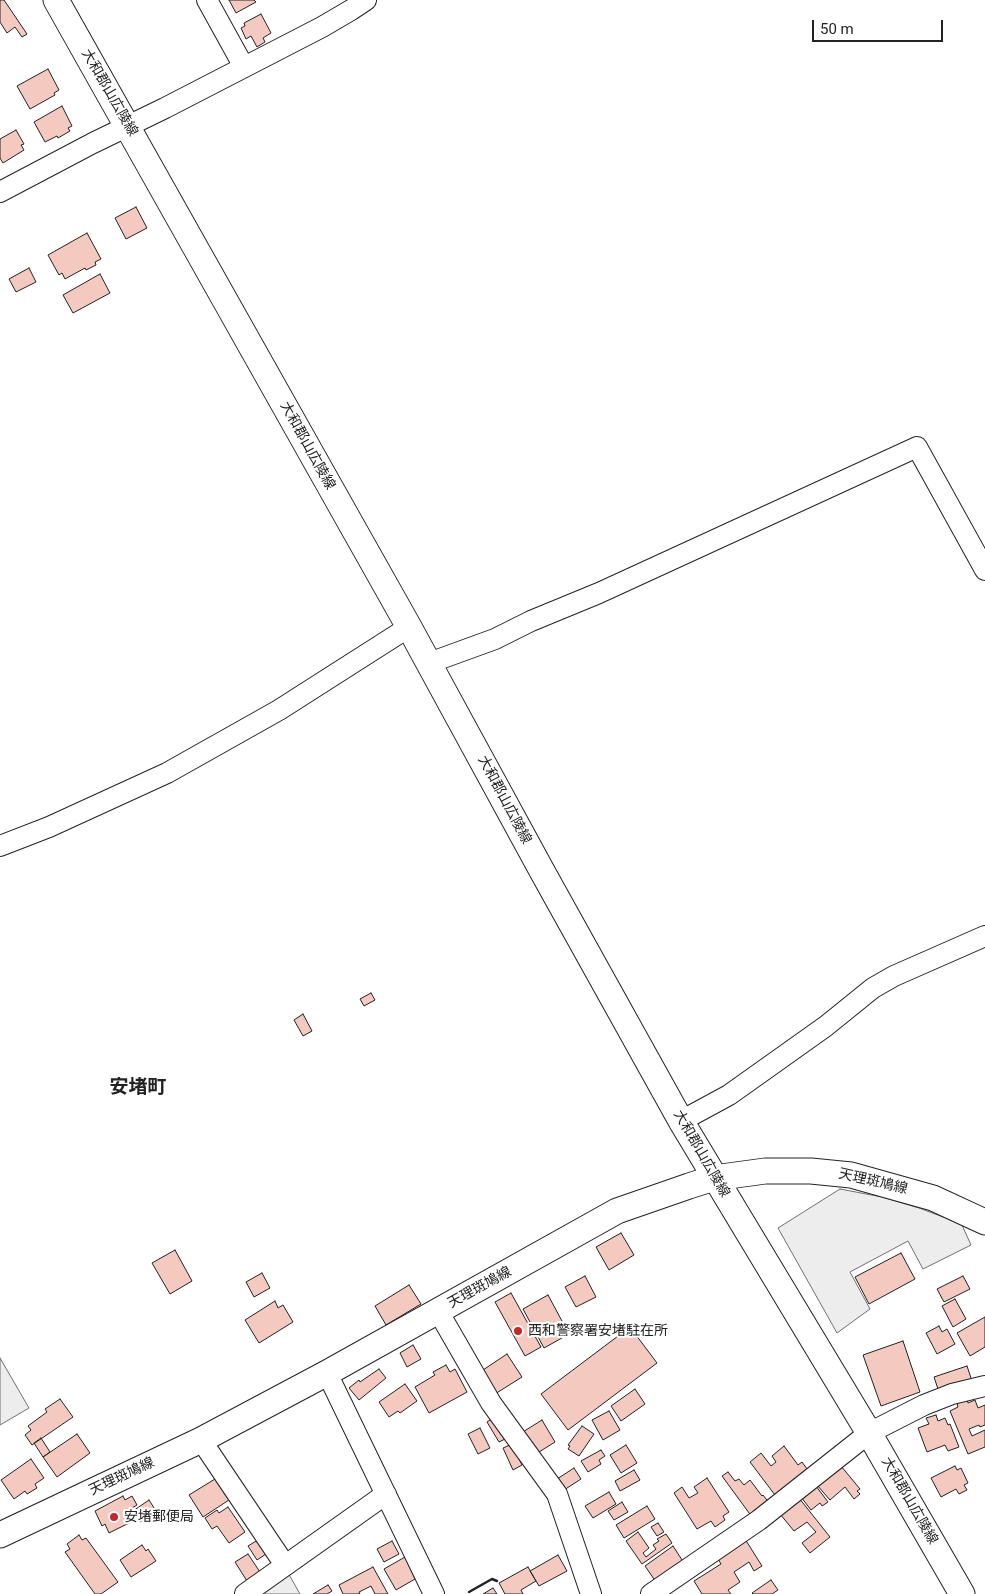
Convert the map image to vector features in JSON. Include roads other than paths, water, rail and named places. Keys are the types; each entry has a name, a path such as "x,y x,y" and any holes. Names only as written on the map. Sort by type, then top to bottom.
{"main road":[{"name":"大和郡山広陵線","path":"56,0 409,627 542,871 714,1178 869,1433 962,1594"},
{"name":"天理斑鳩線","path":"0,1535 201,1440 327,1373 617,1211 714,1178 765,1171 811,1171 851,1175 933,1198 985,1222"}],"street":[{"path":"207,0 244,67"},
{"path":"0,192 322,27 366,0"},
{"path":"429,663 495,639 917,447 985,570"},
{"path":"0,846 49,827 167,773 279,710 409,627"},
{"path":"682,1121 729,1095 826,1026 873,988 894,976 985,936"},
{"path":"438,1311 491,1403 557,1494 591,1594"},
{"path":"327,1373 434,1594"},
{"path":"651,1594 760,1520 869,1433 924,1405 952,1394 985,1386"},
{"path":"201,1440 285,1565"},
{"path":"246,1594 386,1494"}],"place":[{"name":"西和警察署安堵駐在所","path":"518,1331"},
{"name":"安堵郵便局","path":"114,1517"}],"district":[{"name":"安堵町","path":"138,1088"}]}
